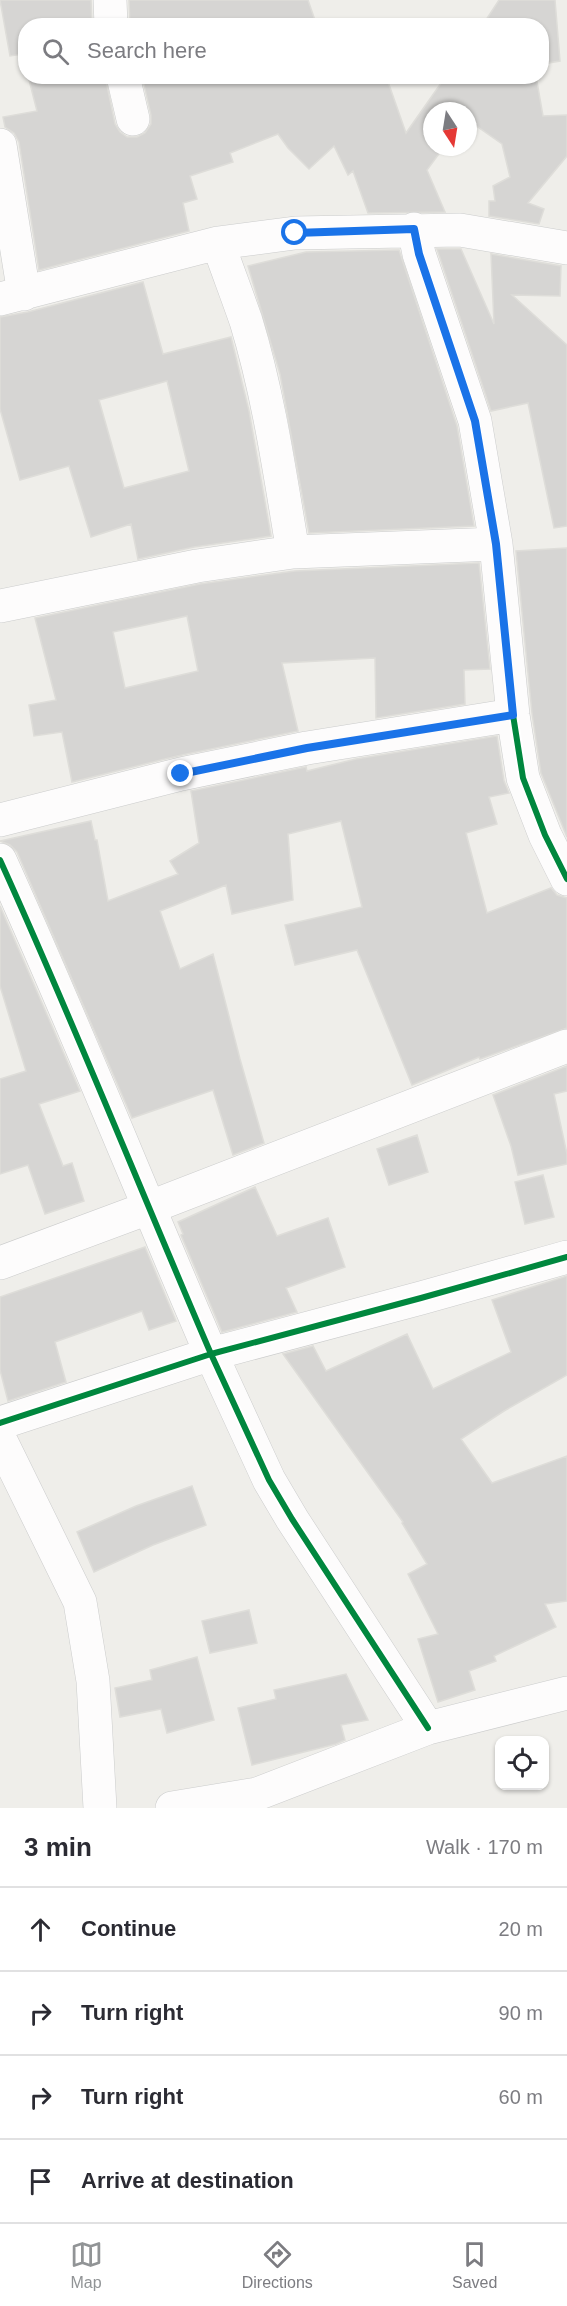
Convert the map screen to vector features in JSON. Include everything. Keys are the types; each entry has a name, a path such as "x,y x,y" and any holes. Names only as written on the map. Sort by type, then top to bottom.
{"street":[{"path":"110,0 111,18"},
{"path":"125,84 134,119"},
{"path":"0,145 12,296 218,243 295,233 414,229 460,230 567,248"},
{"path":"414,229 419,254 475,421 496,544 513,715 523,778 545,835 567,879"},
{"path":"218,243 246,322 258,367 293,552"},
{"path":"0,606 198,566 293,552 496,544"},
{"path":"0,820 181,774 307,748 513,715"},
{"path":"0,860 50,969 210,1354 275,1490 428,1728"},
{"path":"0,1263 567,1046"},
{"path":"0,1423 210,1354 567,1257"},
{"path":"0,1439 80,1602 93,1681 100,1808"},
{"path":"172,1808 257,1794 428,1728 567,1693"}],"building":[{"path":"0,0 91,0 92,18 18,18 18,55 10,56"},
{"path":"129,0 308,0 314,18 130,18"},
{"path":"499,0 555,0 560,61 549,63 549,18 487,18"},
{"path":"30,84 107,84 115,124 127,137 137,137 145,133 151,124 144,84 389,84 406,133 423,109 423,156 437,156 427,170 445,212 368,213 353,171 348,175 334,146 309,169 278,134 230,153 233,162 190,176 197,199 183,203 189,231 39,270 19,142 14,133 5,127 3,117 37,111"},
{"path":"440,84 537,84 543,116 567,115 567,156 528,203 544,209 539,224 489,216 489,201 495,201 493,186 510,177 502,144 477,126 477,102 428,102"},
{"path":"437,249 461,249 494,324 491,254 561,266 560,296 512,295 567,345 567,526 554,528 528,403 491,411"},
{"path":"399,250 457,426 474,526 309,533 280,374 248,266 306,252"},
{"path":"143,282 163,354 231,337 249,411 271,536 194,547 138,559 131,524 91,537 69,466 20,480 0,409 0,317 28,312","holes":["167,381 189,471 124,488 99,400"]},
{"path":"567,548 567,837 541,773 532,713 516,551"},
{"path":"479,563 490,669 464,670 465,704 376,718 375,658 282,663 298,731 177,756 72,782 62,732 34,736 29,705 56,700 35,618 200,584 295,571","holes":["187,616 198,671 125,688 113,632"]},
{"path":"497,736 504,781 509,793 489,797 497,824 466,833 487,913 551,888 557,895 567,898 567,1028 480,1059 479,1057 412,1085 357,950 295,965 285,925 362,907 341,821 288,834 293,900 232,914 226,885 160,911 180,969 213,954 264,1143 233,1155 213,1090 132,1118 17,852 10,845 0,841 91,821 95,840 97,840 108,901 178,874 170,861 199,843 191,791 306,767 307,771 356,759"},
{"path":"0,906 80,1091 39,1104 63,1166 72,1163 84,1201 45,1214 28,1165 0,1174 0,1079 26,1071 0,986"},
{"path":"567,1066 567,1091 554,1094 567,1154 567,1164 518,1175 511,1146 493,1095"},
{"path":"417,1135 428,1172 389,1185 377,1149"},
{"path":"543,1175 554,1217 525,1224 515,1182"},
{"path":"255,1187 277,1236 328,1218 345,1267 286,1288 297,1312 222,1332 181,1235 183,1234 178,1222"},
{"path":"145,1247 176,1321 149,1330 142,1311 55,1342 66,1382 8,1401 0,1370 0,1297"},
{"path":"567,1276 567,1375 461,1439 492,1483 567,1456 567,1601 545,1604 556,1627 494,1656 496,1661 469,1671 475,1690 438,1702 418,1639 438,1634 408,1574 427,1564 403,1522 283,1354 313,1346 326,1371 407,1334 433,1389 511,1352 492,1300"},
{"path":"192,1486 206,1525 153,1545 94,1572 77,1532 136,1506"},
{"path":"249,1610 257,1643 210,1653 202,1621"},
{"path":"197,1657 214,1720 167,1733 161,1709 120,1717 115,1688 152,1680 150,1670"},
{"path":"346,1674 368,1720 341,1725 345,1740 336,1744 252,1765 238,1708 276,1699 274,1690"}],"cycle path":[{"path":"414,229 419,254 475,421 496,544 513,715 523,778 545,835 567,879"},
{"path":"0,860 81,1044 211,1354 567,1257"},
{"path":"0,1423 211,1354 269,1480 428,1728"}],"route":[{"path":"181,774 307,748 513,715 496,544 475,421 419,254 414,229 295,233"}]}
